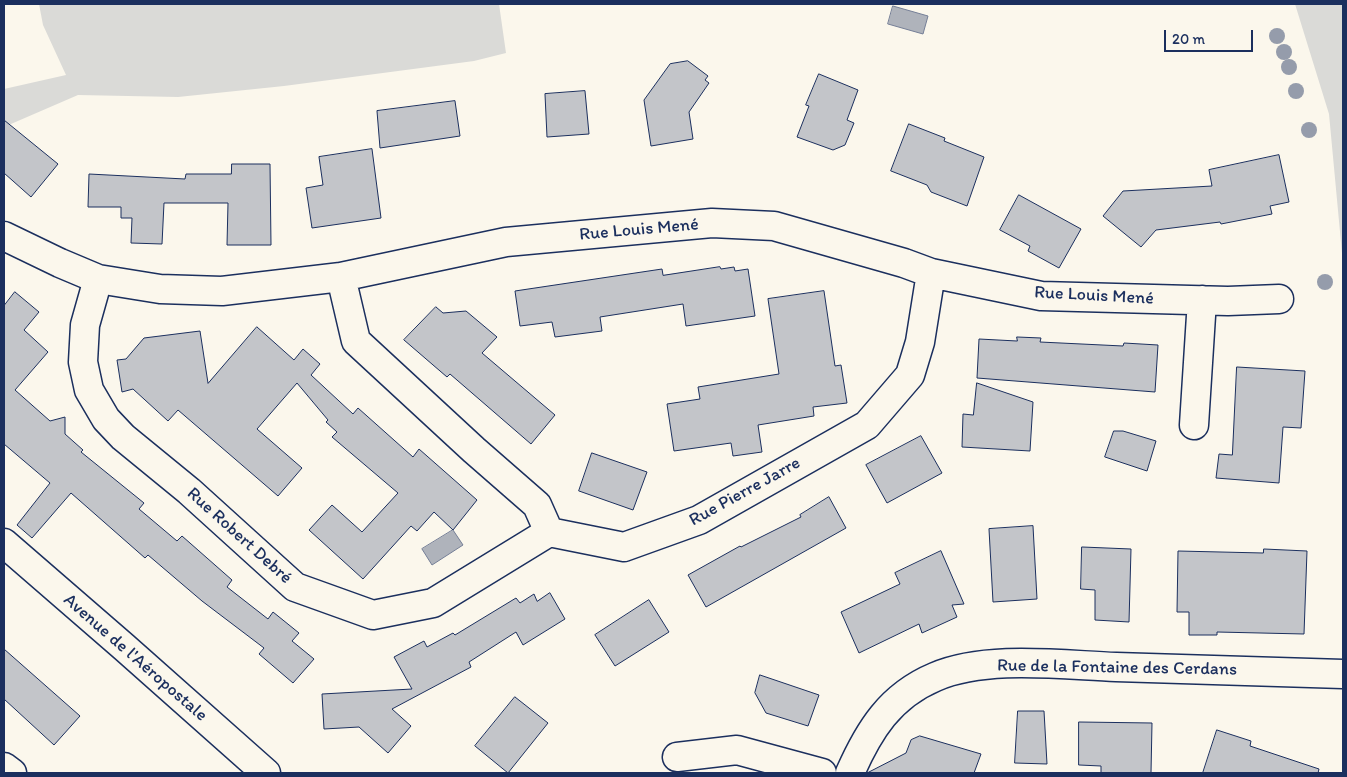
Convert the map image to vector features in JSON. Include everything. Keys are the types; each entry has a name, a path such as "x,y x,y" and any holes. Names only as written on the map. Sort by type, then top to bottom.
{"street":[{"name":"Rue Louis Mené","path":"4,236 60,263 98,278 160,290 222,291 342,277 506,242 712,223 774,226 904,263 931,273 1041,296 1228,301 1279,299"},
{"name":"Rue Pierre Jarre","path":"548,532 624,547 699,520 867,425 910,375 920,342 931,273"},
{"path":"342,277 356,340 474,450 537,505 548,532"},
{"name":"Rue Robert Debré","path":"98,278 85,325 84,362 88,390 106,419 123,437 189,491 295,586 373,615 434,603 548,532"},
{"path":"1194,425 1202,300"},
{"name":"Avenue de l'Aéropostale","path":"6,550 266,773"},
{"name":"Rue de la Fontaine des Cerdans","path":"850,773 871,731 880,718 896,702 915,687 936,676 964,668 1020,663 1343,674"},
{"path":"677,757 737,750 822,773"},
{"path":"4,767 12,773"}],"shaded area":[{"path":"39,4 499,4 506,53 474,61 284,86 178,97 78,95 4,127 4,89 66,75 43,25"},
{"path":"1295,4 1343,4 1343,264 1329,114"},
{"path":"893,6 928,16 923,34 888,24"},
{"path":"453,530 463,545 432,565 422,549"}],"building":[{"path":"688,61 708,76 705,80 709,83 689,112 693,139 651,146 644,100 670,64"},
{"path":"819,74 858,90 847,120 854,123 845,145 833,150 797,137 809,106 806,105"},
{"path":"585,91 589,134 547,137 545,94"},
{"path":"455,101 460,136 380,148 377,111"},
{"path":"4,120 58,164 31,197 4,173"},
{"path":"909,124 945,138 944,141 984,157 967,206 931,192 927,185 891,171"},
{"path":"372,149 381,218 312,228 306,188 323,185 319,157"},
{"path":"1279,155 1289,202 1270,206 1272,214 1221,224 1220,222 1156,230 1141,247 1103,216 1123,191 1212,186 1209,170"},
{"path":"232,164 270,164 271,245 227,245 228,203 164,203 162,244 131,243 132,218 121,218 121,207 88,207 89,174 185,179 186,174 231,174"},
{"path":"1019,195 1081,229 1059,268 1028,251 1030,246 1000,230"},
{"path":"720,267 721,269 734,267 735,271 748,269 755,316 686,326 683,304 600,317 602,331 555,337 552,322 520,326 515,291 662,269 663,275"},
{"path":"824,291 835,366 841,365 847,403 813,407 814,416 758,425 762,452 733,456 731,443 674,451 667,404 700,399 698,387 779,374 768,299"},
{"path":"15,292 39,312 24,330 48,352 15,390 50,421 65,417 65,434 83,450 81,452 144,503 139,509 177,541 182,536 232,580 227,587 268,619 273,612 299,633 292,641 314,659 293,683 259,654 264,648 202,601 148,555 145,558 71,493 32,538 17,525 50,483 4,444 4,306"},
{"path":"436,307 443,313 466,311 497,337 482,353 555,415 531,444 450,374 447,377 404,340"},
{"path":"257,327 294,360 303,349 320,364 311,375 353,414 358,408 413,457 419,449 477,500 453,530 434,512 417,531 411,526 363,579 309,530 332,505 362,532 398,493 332,437 337,432 326,422 328,420 297,383 257,429 302,468 278,496 178,410 168,421 133,389 122,392 117,360 126,359 144,338 200,331 208,383"},
{"path":"1017,337 1041,338 1040,342 1123,346 1124,343 1158,345 1155,392 977,378 979,339 1017,341"},
{"path":"1237,367 1305,371 1301,428 1283,427 1279,483 1216,478 1219,454 1232,455"},
{"path":"977,383 1033,402 1030,451 962,447 963,414 973,415"},
{"path":"1114,431 1123,431 1156,441 1147,471 1105,457"},
{"path":"921,436 942,473 887,503 866,465"},
{"path":"592,453 647,472 633,510 579,491"},
{"path":"829,497 846,528 706,607 688,575 740,546 801,517 800,515"},
{"path":"1033,526 1037,599 993,602 989,529"},
{"path":"1082,547 1131,549 1129,622 1095,620 1095,590 1081,589"},
{"path":"1264,549 1307,551 1304,634 1217,632 1217,635 1189,635 1189,612 1177,612 1178,551 1263,553"},
{"path":"941,551 964,604 952,605 957,617 922,633 919,624 859,653 841,612 900,584 895,573"},
{"path":"550,593 565,619 523,645 516,632 469,662 471,667 392,709 411,726 388,753 359,727 324,729 322,694 412,689 394,657 424,641 427,647 453,633 455,635 516,598 520,603 534,594 537,601"},
{"path":"649,600 669,632 615,666 595,635"},
{"path":"4,649 80,716 54,745 4,699"},
{"path":"760,675 819,695 808,726 766,713 755,693"},
{"path":"515,697 548,723 508,773 475,746"},
{"path":"1018,711 1044,711 1047,764 1015,763"},
{"path":"1079,722 1152,723 1151,773 1101,773 1101,766 1079,765"},
{"path":"1217,730 1251,741 1250,746 1319,769 1318,773 1203,773"},
{"path":"920,736 981,754 974,773 867,773 906,753 911,740"}]}
